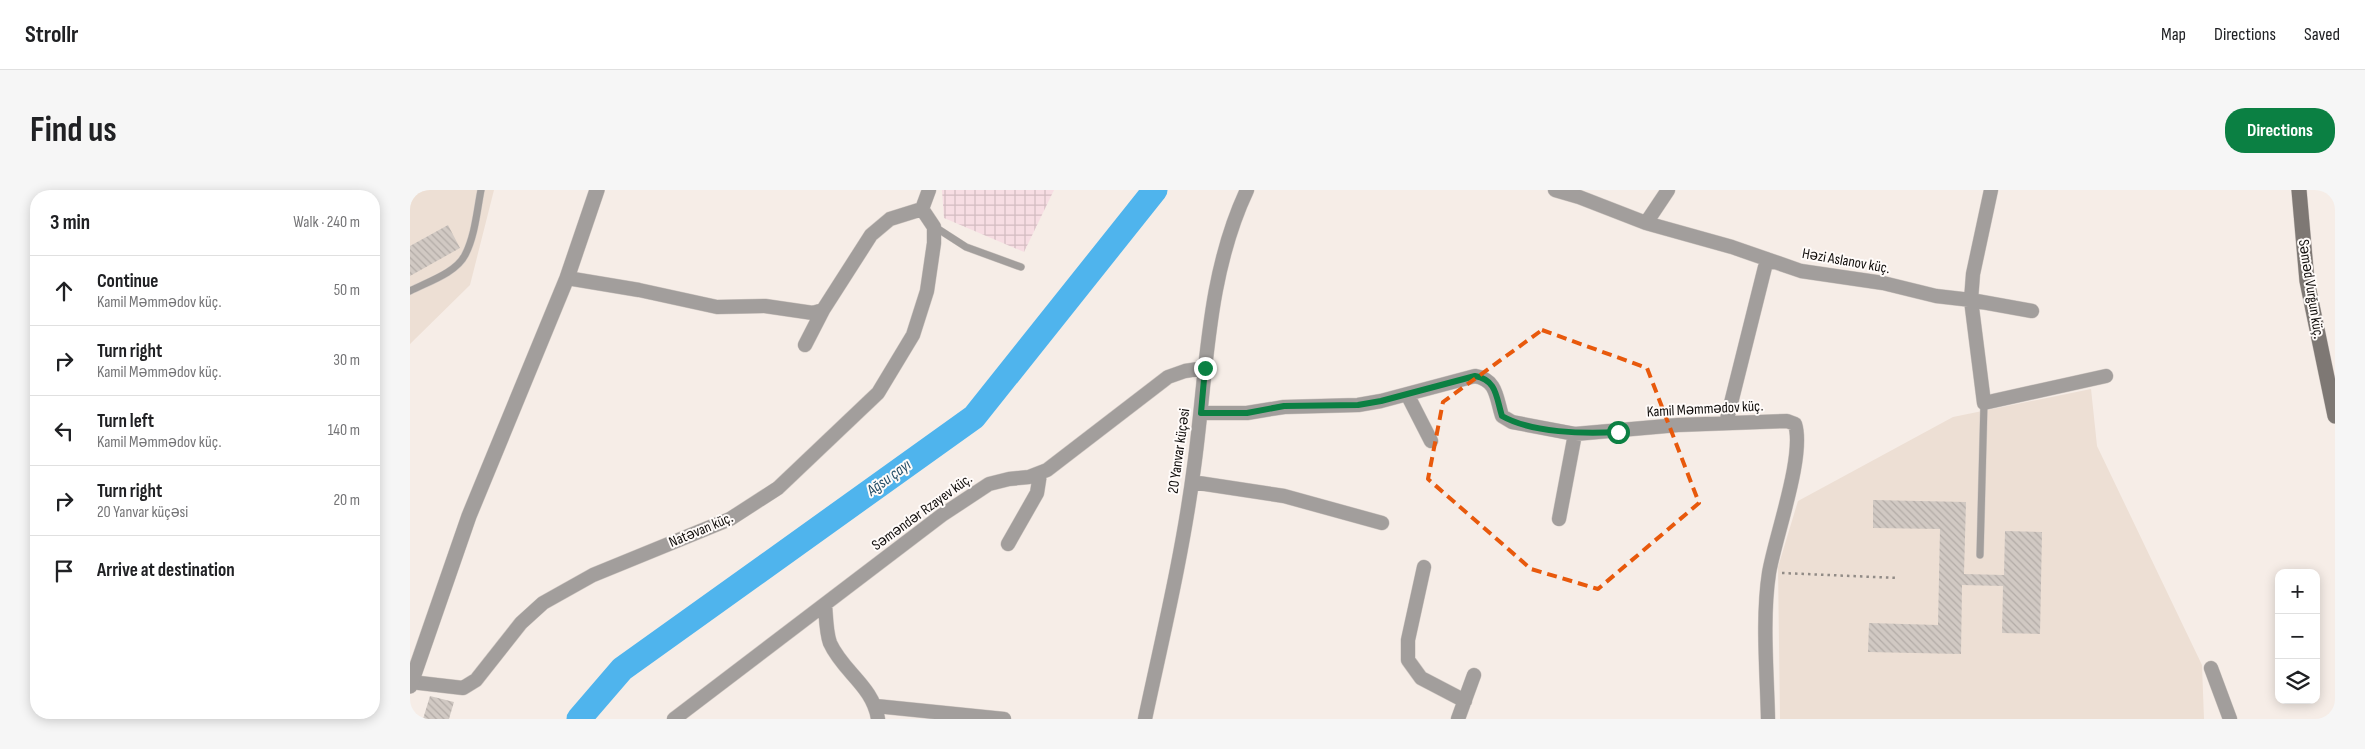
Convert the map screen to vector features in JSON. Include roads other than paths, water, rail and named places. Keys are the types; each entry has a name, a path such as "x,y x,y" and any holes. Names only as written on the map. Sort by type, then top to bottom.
{"main road":[{"name":"Səməd Vurğun küç.","path":"2299,190 2307,281 2329,367 2335,416"}],"street":[{"name":"Natəvan küç.","path":"597,190 567,278 469,516 411,684 462,688 476,680 521,623 543,603 593,575 730,519 778,488 878,393 913,335 927,291 934,227"},
{"path":"922,209 929,190"},
{"name":"20 Yanvar küçəsi","path":"1145,719 1192,482 1201,413 1208,330 1226,242 1247,190"},
{"name":"Həzi Aslanov küç.","path":"1555,190 1579,197 1646,223 1732,247 1801,271 1883,283 1936,296 2032,311"},
{"path":"1646,223 1668,190"},
{"path":"1991,190 1973,274 1971,300 1984,403 2106,376"},
{"path":"922,209 934,227"},
{"path":"805,345 823,310 871,235 890,219 922,209"},
{"path":"1726,423 1767,259"},
{"path":"567,278 639,290 717,307 765,306 813,313 823,310"},
{"name":"Səməndər Rzayev küç.","path":"674,719 942,515 989,484 1040,474 1168,377 1185,371 1205,368"},
{"name":"Kamil Məmmədov küç.","path":"1201,413 1247,413 1284,406 1358,405 1475,376 1486,378 1492,385 1502,416 1512,422 1575,434 1618,432 1678,424 1787,421 1795,424 1798,433 1793,471 1769,573 1767,596 1768,719"},
{"path":"1407,394 1431,441"},
{"path":"1560,519 1575,434"},
{"path":"1008,544 1036,493 1040,474"},
{"path":"1192,482 1284,496 1382,523"},
{"path":"1424,567 1408,640 1408,660 1421,678 1465,701"},
{"path":"825,604 830,642 866,688 877,712 1004,719"},
{"path":"2211,668 2230,719"},
{"path":"1458,719 1474,675"}],"lane":[{"path":"410,291 452,268 465,256 481,190"},
{"path":"934,227 966,247 1021,266"},
{"path":"1980,555 1984,403"}],"waterway":[{"name":"Ağsu çayı","path":"579,719 622,669 974,417 1155,190"}]}
